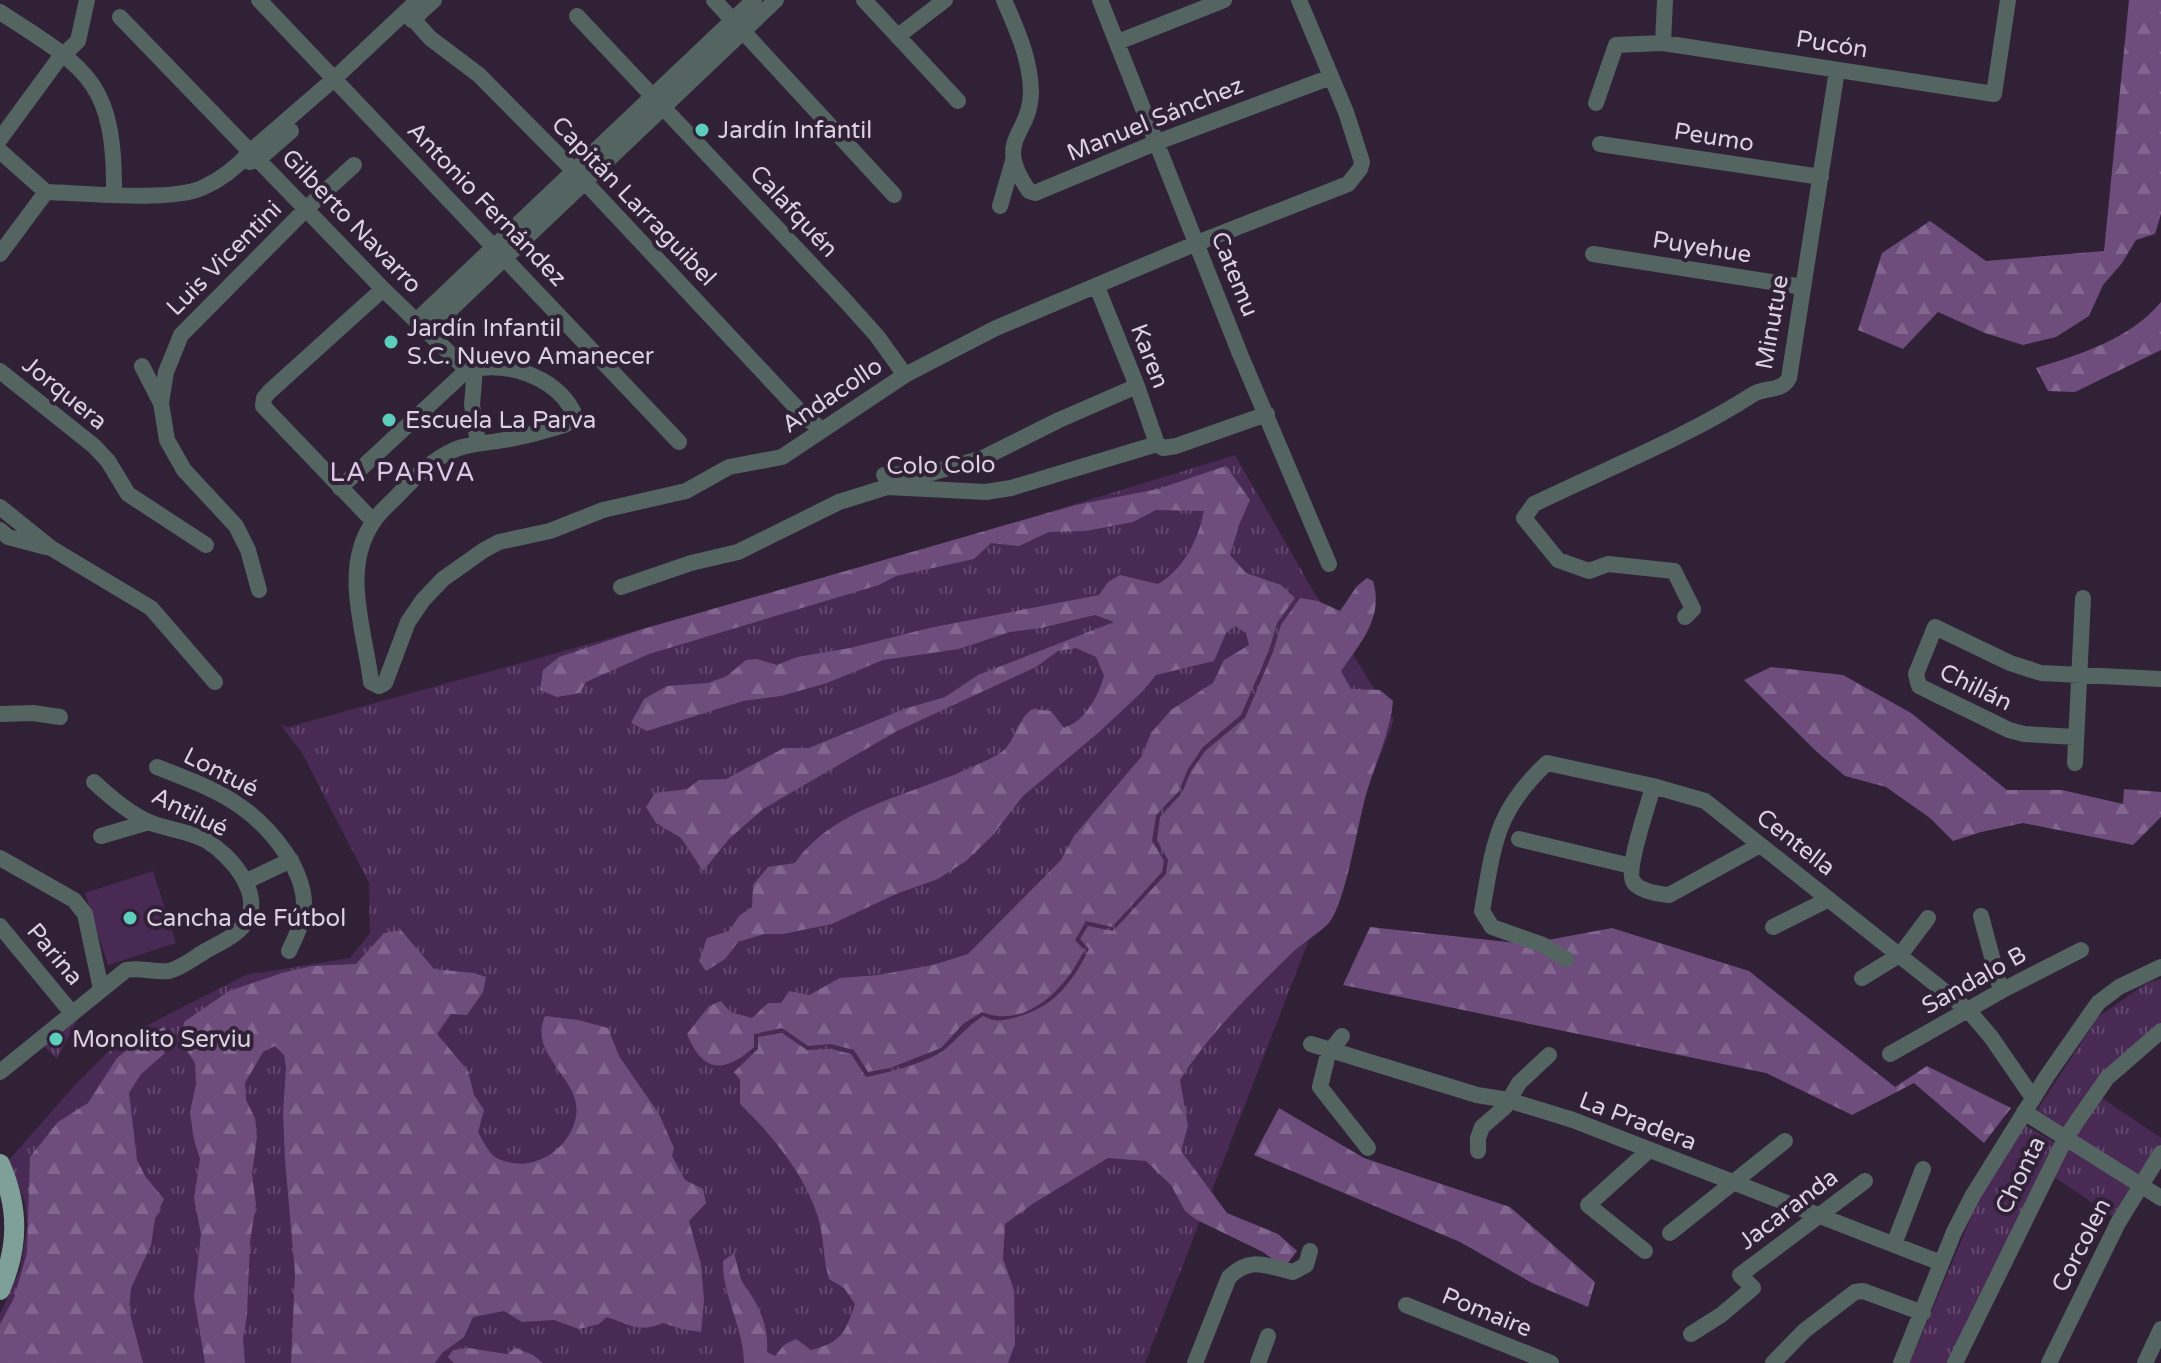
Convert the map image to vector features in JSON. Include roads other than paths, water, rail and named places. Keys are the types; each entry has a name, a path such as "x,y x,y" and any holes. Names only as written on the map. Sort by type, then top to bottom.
{"main road":[{"path":"0,1164 11,1191 16,1227 11,1263 0,1290"}],"street":[{"path":"0,139 58,60 78,41 87,0"},
{"name":"Antonio Fernández","path":"259,0 501,251 679,442"},
{"path":"714,0 894,195"},
{"path":"737,26 754,0"},
{"path":"421,327 737,26 776,0"},
{"path":"864,0 958,101"},
{"path":"898,36 945,0"},
{"path":"1000,206 1013,158 1012,150 1031,94 1023,44 1004,0"},
{"name":"Catemu","path":"1100,0 1155,143 1329,564"},
{"path":"1118,42 1224,0"},
{"path":"1299,0 1331,77"},
{"path":"1663,43 1665,0"},
{"name":"Pucón","path":"1596,103 1616,45 1663,43 1994,94 2010,5"},
{"path":"0,151 46,192 176,194 200,189 250,158 338,83 417,6"},
{"name":"Capitán Larraguibel","path":"417,6 440,47 479,75 806,418 823,430"},
{"path":"0,12 65,54 93,82 109,116 114,152 114,195"},
{"name":"Calafquén","path":"577,16 842,297 877,336 905,375"},
{"name":"Gilberto Navarro","path":"120,17 250,158 306,209 421,327 471,369"},
{"name":"Minutue","path":"1685,617 1693,609 1674,571 1608,564 1589,571 1558,560 1524,518 1534,504 1697,426 1756,392 1785,384 1789,378 1837,70"},
{"name":"Manuel Sánchez","path":"1013,158 1026,187 1035,193 1155,143 1331,77"},
{"name":"Andacollo","path":"373,521 362,545 357,571 357,603 371,682 379,686 385,683 408,622 423,600 443,579 499,542 550,531 603,510 686,491 729,467 782,457 905,375 996,328 1197,243 1348,184 1362,162 1331,77"},
{"name":"Peumo","path":"1600,144 1821,177"},
{"name":"Luis Vicentini","path":"161,403 166,372 181,335 354,165"},
{"path":"3,243 46,192"},
{"name":"Puyehue","path":"1593,254 1803,287"},
{"name":"Karen","path":"1097,287 1157,444"},
{"path":"340,488 471,369 486,366 536,377 573,411 572,421 507,440 457,449 420,472 373,521 340,488 263,406 269,392 383,289"},
{"path":"142,366 161,403 162,420 171,448 194,483 236,526 248,550 259,590"},
{"path":"471,369 478,443"},
{"name":"Jorquera","path":"0,371 94,446 108,461 128,494 206,545"},
{"name":"Colo Colo","path":"884,475 931,473 983,458 1137,386"},
{"name":"Colo Colo","path":"621,587 666,571 738,552 839,502 871,491 887,487 986,492 1011,488 1157,444 1163,448 1176,446 1267,414"},
{"path":"0,507 51,548 151,608 215,682"},
{"path":"18,521 3,538 51,548"},
{"path":"2075,763 2083,598"},
{"name":"Chillán","path":"2075,737 2009,730 1919,686 1916,674 1935,627 2026,670 2079,674"},
{"path":"2079,674 2161,679"},
{"path":"0,714 33,713 60,717"},
{"name":"Centella","path":"1566,959 1543,945 1492,927 1482,911 1496,833 1523,785 1547,763 1653,786 1705,801 1968,1010 1991,1037 2028,1105"},
{"name":"Lontué","path":"157,767 237,802 255,815 291,860 304,903 301,925 289,951"},
{"name":"Antilué","path":"94,782 149,822 188,832 208,842 228,857 245,882"},
{"path":"1653,786 1631,866 1637,886 1669,895 1760,845"},
{"path":"101,836 149,822"},
{"path":"1519,839 1631,866"},
{"path":"0,858 74,900 85,914 101,989"},
{"path":"0,1072 126,970 169,971 236,933 246,922 250,910 250,895 245,882 291,860"},
{"path":"1773,927 1829,899"},
{"path":"1981,916 2001,991"},
{"path":"1862,978 1901,954 1928,918"},
{"name":"Parina","path":"0,926 72,1013"},
{"name":"Sandalo B","path":"1890,1054 2081,950"},
{"path":"1901,1363 1941,1263 1973,1195 2028,1105 2098,1003 2119,987 2161,967"},
{"name":"Chonta","path":"1955,1363 2066,1137 2107,1078 2161,1031"},
{"path":"1342,1036 1330,1052 1320,1087 1368,1148"},
{"name":"La Pradera","path":"1311,1044 1477,1095 1508,1100 1573,1120 1941,1263"},
{"path":"1478,1151 1482,1127 1500,1111 1519,1083 1549,1055"},
{"path":"2028,1105 2066,1137 2161,1198"},
{"path":"1670,1233 1785,1141"},
{"path":"1645,1251 1588,1205 1648,1151"},
{"name":"Corcolen","path":"2049,1363 2118,1223 2161,1153"},
{"path":"1894,1244 1923,1169"},
{"name":"Jacaranda","path":"1691,1334 1721,1315 1753,1288 1740,1275 1865,1181"},
{"path":"1195,1363 1229,1277 1239,1268 1252,1263 1293,1272 1300,1270 1306,1265 1310,1251"},
{"path":"1773,1363 1804,1331 1855,1292 1863,1291 1923,1313"},
{"name":"Pomaire","path":"1406,1305 1551,1363"},
{"path":"2145,1363 2161,1329"},
{"path":"1258,1363 1268,1336"}],"place":[{"name":"Jardín Infantil","path":"702,130"},
{"name":"Jardín Infantil S.C. Nuevo Amanecer","path":"391,342"},
{"name":"Escuela La Parva","path":"389,420"},
{"name":"Cancha de Fútbol","path":"130,918"},
{"name":"Monolito Serviu","path":"56,1039"}],"district":[{"name":"LA PARVA","path":"403,472"}]}
